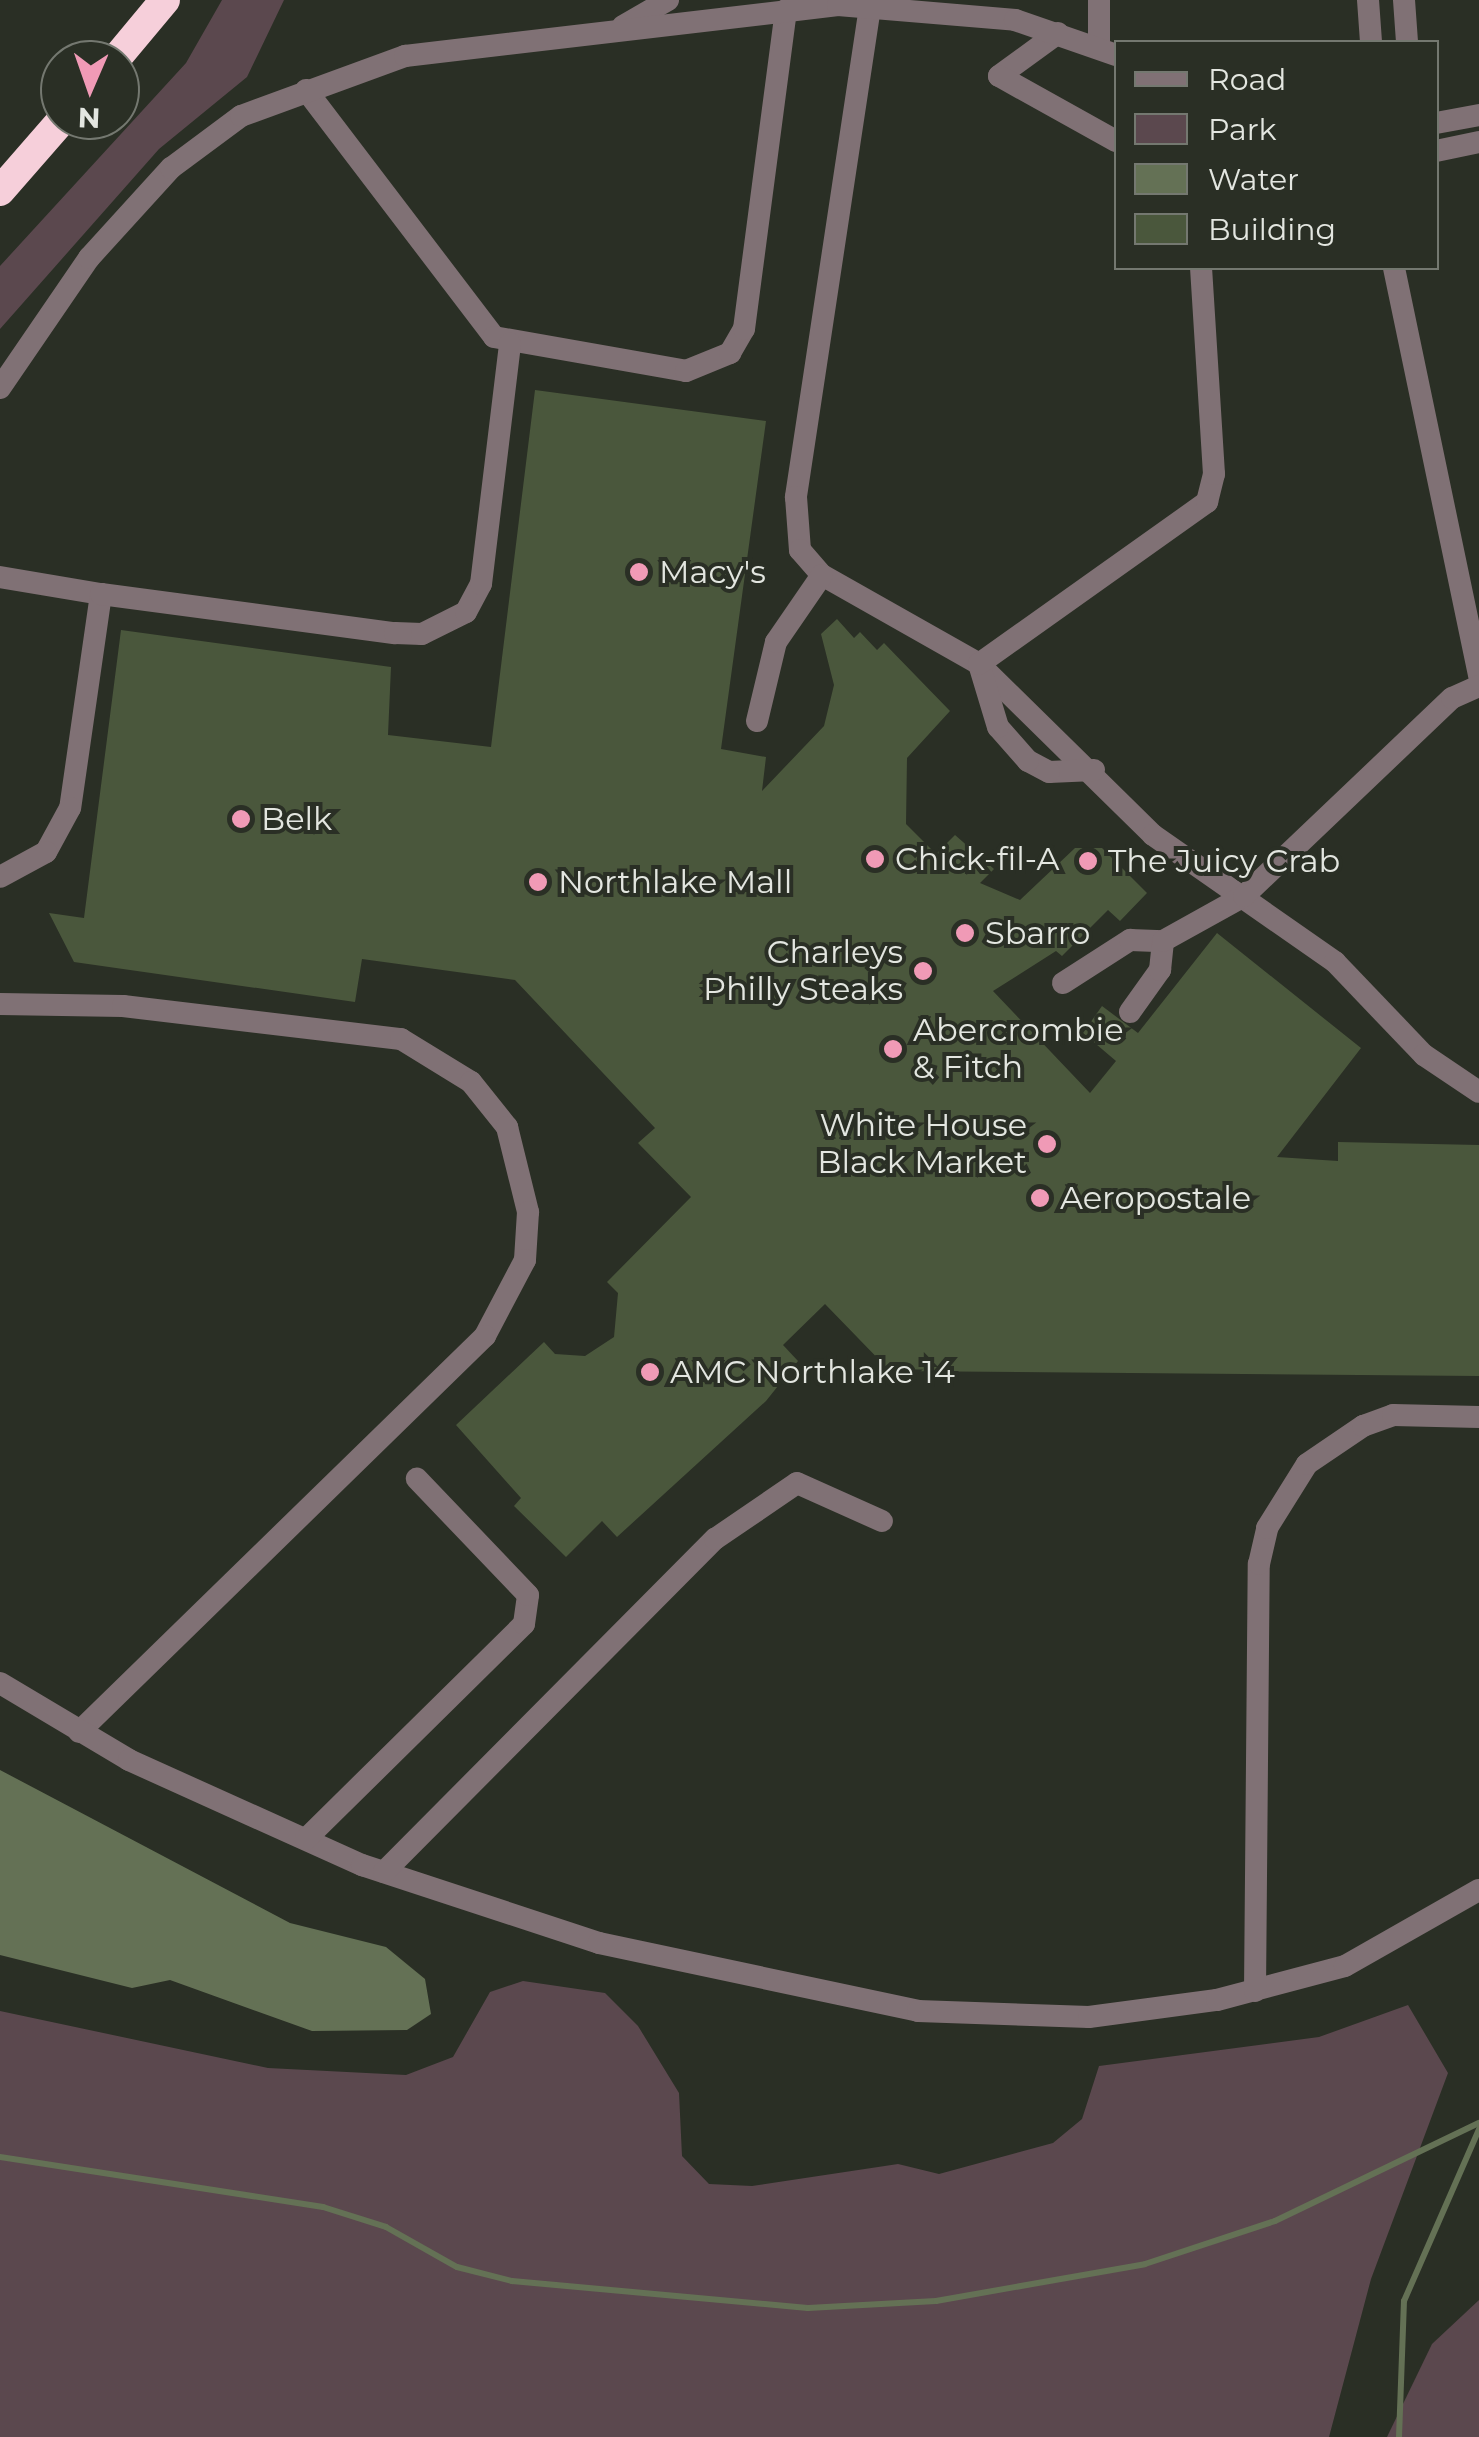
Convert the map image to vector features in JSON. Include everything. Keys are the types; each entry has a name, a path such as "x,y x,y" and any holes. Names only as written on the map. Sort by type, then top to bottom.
{"highway":[{"path":"132,40 165,0"},
{"path":"0,191 45,140"}],"street":[{"path":"616,31 668,0"},
{"path":"0,388 89,258 171,168 241,116 306,90 405,56 786,10 875,5 1058,33 1108,51 1099,0"},
{"path":"1368,0 1370,40"},
{"path":"1404,0 1407,40"},
{"path":"875,5 794,519 800,550 822,575 980,664 1094,770 1152,835 1335,962 1450,1077 1479,1092"},
{"path":"306,90 476,322 510,344 686,371 730,353 744,329 786,10"},
{"path":"1058,33 1000,76 1114,139"},
{"path":"1439,122 1479,115"},
{"path":"1439,150 1479,142"},
{"path":"980,664 1207,502 1214,474 1201,270"},
{"path":"1394,270 1479,676"},
{"path":"0,576 101,594 422,634 466,612 481,584 510,344"},
{"path":"757,721 776,642 822,575"},
{"path":"0,877 46,852 70,808 101,594"},
{"path":"980,664 998,727 1028,762 1062,773 1094,770"},
{"path":"1063,983 1130,940 1163,941 1244,896 1452,698 1479,686"},
{"path":"1130,1012 1160,970 1163,941"},
{"path":"0,1004 122,1006 401,1039 471,1082 507,1127 528,1212 525,1260 485,1336 79,1732"},
{"path":"1256,1991 1259,1564 1268,1528 1306,1464 1363,1426 1393,1415 1479,1416"},
{"path":"306,1839 524,1624 528,1595 417,1478"},
{"path":"384,1872 715,1538 797,1483 882,1521"},
{"path":"0,1683 79,1732 384,1872 727,1976 918,2011 1090,2017 1256,1991 1346,1966 1479,1890"}],"green space":[{"path":"222,0 284,0 247,77 159,149 0,329 0,266 115,140 140,140 140,113 186,63"},
{"path":"523,1981 605,1993 638,2026 679,2093 682,2156 709,2184 752,2186 898,2164 939,2174 1053,2143 1082,2119 1099,2066 1319,2037 1408,2005 1448,2073 1371,2279 1329,2437 0,2437 0,2011 268,2068 406,2075 453,2057 490,1992"},
{"path":"1479,2300 1479,2437 1387,2437 1432,2344"}],"water":[{"path":"0,1770 290,1923 386,1947 425,1979 431,2014 407,2030 312,2031 170,1980 132,1988 0,1955"}],"building":[{"name":"Northlake Mall","path":"535,390 766,421 721,749 766,757 762,791 824,726 834,685 821,634 837,619 854,638 860,632 877,650 884,643 950,711 907,758 906,824 936,854 955,835 994,869 980,883 1020,900 1075,848 1102,848 1147,893 1120,921 1108,910 1062,956 1056,951 993,991 1090,1093 1116,1061 1083,1033 1102,1006 1138,1033 1217,933 1361,1048 1277,1157 1338,1161 1338,1142 1479,1145 1479,1376 890,1371 825,1304 783,1345 798,1361 766,1401 617,1537 602,1521 566,1557 514,1506 521,1498 456,1425 544,1342 555,1354 585,1356 614,1337 618,1293 607,1282 691,1197 638,1143 655,1128 515,980 362,959 355,1002 74,962 49,913 84,918 121,630 391,667 388,735 491,747"}],"waterway":[{"path":"0,2157 323,2207 386,2227 457,2267 512,2281 808,2308 936,2301 1145,2264 1275,2221 1479,2123"},
{"path":"1399,2437 1404,2301 1479,2129"}],"place":[{"name":"Macy's","path":"639,572"},
{"name":"Belk","path":"241,819"},
{"name":"Chick-fil-A","path":"875,859"},
{"name":"The Juicy Crab","path":"1088,861"},
{"name":"Northlake Mall","path":"538,882"},
{"name":"Sbarro","path":"965,933"},
{"name":"Charleys Philly Steaks","path":"923,971"},
{"name":"Abercrombie & Fitch","path":"893,1049"},
{"name":"White House Black Market","path":"1047,1144"},
{"name":"Aeropostale","path":"1040,1198"},
{"name":"AMC Northlake 14","path":"650,1372"}]}
